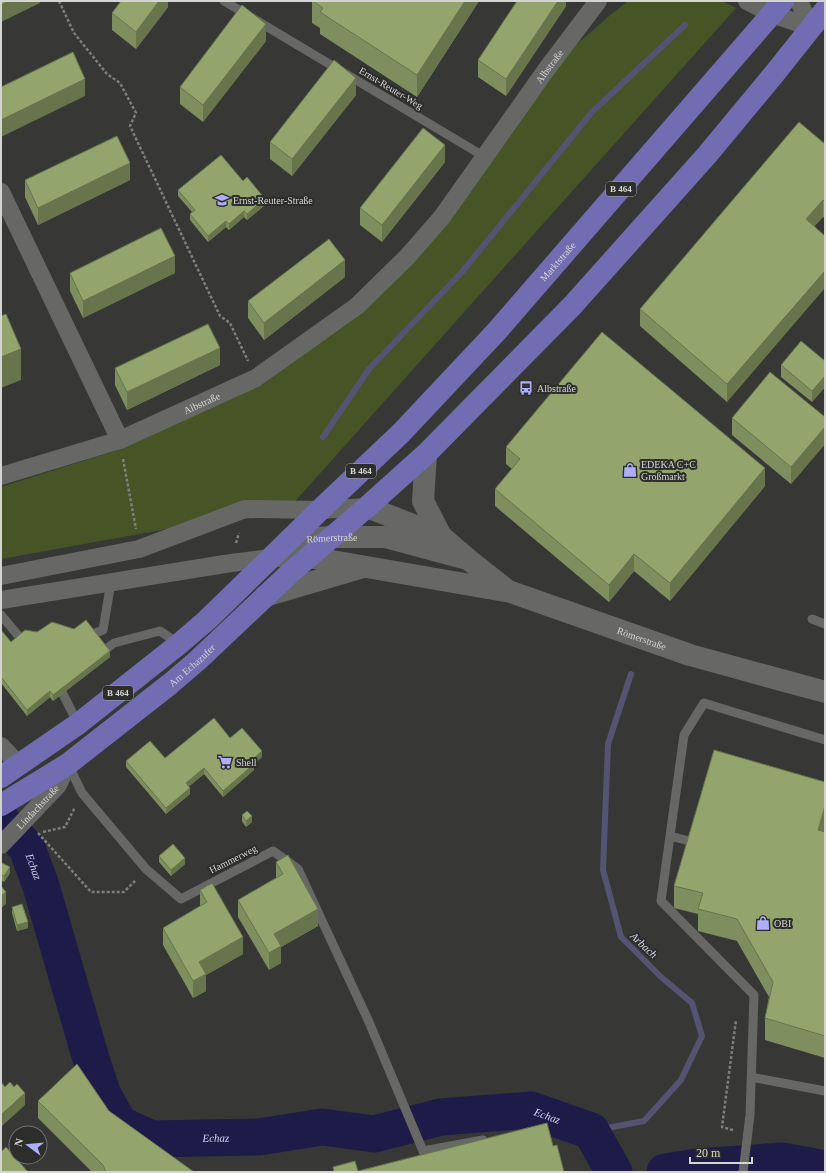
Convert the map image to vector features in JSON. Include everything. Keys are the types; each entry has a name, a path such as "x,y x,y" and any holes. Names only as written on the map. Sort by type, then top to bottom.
{"main road":[{"name":"Marktstraße","path":"320,510 401,433 498,331 778,8"},
{"name":"B 464","path":"367,507 426,454 572,306 707,155 825,10"},
{"path":"426,454 423,501 441,536"},
{"name":"Römerstraße","path":"367,507 441,536 468,560 508,591 690,656 825,692"},
{"name":"Am Echazufer","path":"1,805 68,764 170,684 198,660 290,573 367,507"},
{"name":"B 464","path":"1,777 78,724 179,644 320,510"},
{"name":"Römerstraße","path":"289,540 332,536 385,537 468,560"},
{"path":"309,558 508,591"},
{"path":"265,596 364,566"}],"street":[{"name":"Albstraße","path":"1,476 120,440 256,378 357,306 408,256 442,216 546,70 598,1"},
{"path":"747,1 778,8 810,27"},
{"path":"799,1 810,27"},
{"path":"1,192 120,440"},
{"path":"1,576 139,550 244,509 320,510 367,507"},
{"path":"1,600 231,562 271,558 309,558"},
{"path":"1,746 19,765"},
{"name":"Lindachstraße","path":"2,845 58,785 68,764"}],"lane":[{"name":"Ernst-Reuter-Weg","path":"224,1 485,157"},
{"path":"76,640 103,630 111,582"},
{"path":"1,616 30,650"},
{"path":"812,619 825,624"},
{"path":"90,662 114,643 160,631 179,644"},
{"path":"71,676 56,683 78,724"},
{"path":"743,1172 750,1116 754,995 661,901 684,735 704,703 825,740"},
{"name":"Hammerweg","path":"68,764 82,793 146,869 181,899 273,851 298,869 369,1022 421,1147"},
{"path":"670,836 693,842"},
{"path":"751,1077 825,1091"},
{"path":"430,1172 421,1147 489,1138"}],"path":[{"path":"59,1 74,33 107,74 120,83 136,113 130,126 220,316 230,323 256,378"},
{"path":"120,440 139,550"},
{"path":"231,562 244,509"},
{"path":"44,831 65,827 74,807"},
{"path":"39,834 91,892 124,892 146,869"},
{"path":"747,1133 722,1127 737,1017 754,1018"}],"green space":[{"path":"628,1 722,1 736,8 290,507 1,559 1,487 124,448 264,384 362,308 544,73"}],"water":[{"path":"30,844 41,876 41,886 26,864 20,851"}],"building":[{"path":"1,1 9,1 1,5"},
{"path":"121,1 159,1 136,32 112,13"},
{"path":"313,1 465,1 417,75 320,12 323,8"},
{"path":"517,1 558,1 506,79 478,60"},
{"path":"242,5 266,24 203,105 180,87"},
{"path":"73,52 85,79 1,120 1,87"},
{"path":"334,60 356,78 292,159 270,142"},
{"path":"799,122 825,144 825,202 823,200 806,219 825,236 825,271 727,384 640,309"},
{"path":"423,128 445,145 382,225 360,208"},
{"path":"117,136 130,163 38,208 25,180"},
{"name":"Ernst-Reuter-Straße","path":"221,155 243,181 247,177 265,199 247,214 244,211 229,224 226,221 208,236 190,214 195,210 178,190"},
{"path":"161,228 175,256 83,301 70,273"},
{"path":"329,239 345,260 264,323 248,301"},
{"path":"6,314 21,349 1,357 1,316"},
{"path":"208,324 220,348 127,392 115,368"},
{"name":"EDEKA C+C Großmarkt","path":"602,332 765,468 670,583 634,554 609,585 495,489 520,459 506,447"},
{"path":"801,341 825,361 825,376 812,391 781,365"},
{"path":"770,372 825,417 825,427 791,467 732,418"},
{"path":"86,620 110,651 53,695 50,691 27,710 1,677 1,630 11,642 25,630 37,632 52,622 74,629"},
{"path":"214,718 230,738 242,728 262,751 251,761 254,764 223,791 204,768 186,783 190,788 166,808 126,761 150,741 165,758"},
{"name":"OBI","path":"714,750 825,782 825,806 818,830 825,832 825,1036 765,1018 773,982 737,919 698,909 703,893 674,886"},
{"path":"247,811 252,816 246,821 242,815"},
{"path":"173,844 185,858 171,870 159,856"},
{"path":"288,855 318,909 274,934 281,946 269,953 238,900 283,874 276,862"},
{"path":"2,863 10,867 4,876 1,875"},
{"path":"212,883 243,937 199,962 206,974 193,981 163,928 207,902 200,890"},
{"path":"1,886 6,892 1,896"},
{"path":"22,904 28,922 17,925 12,907"},
{"path":"77,1064 109,1111 194,1172 106,1172 103,1165 38,1101"},
{"path":"1,1082 5,1087 10,1082 14,1087 17,1084 25,1093 1,1115"},
{"path":"547,1123 553,1146 557,1145 564,1172 334,1172 333,1167 355,1161 358,1171"},
{"path":"6,1147 8,1149 8,1165 22,1165 28,1172 1,1172 1,1152"}],"waterway":[{"path":"323,437 369,369 462,272 592,112 685,25"},
{"name":"Arbach","path":"591,1131 644,1121 681,1080 702,1036 692,1003 660,976 621,937 603,870 608,744 631,674"},
{"name":"Echaz","path":"1,820 27,848 41,886 91,1059 103,1095 119,1124 152,1139 259,1137 322,1127 374,1134 441,1117 531,1110 591,1131 614,1172"},
{"name":"Echaz","path":"665,1172 697,1167 782,1161 825,1169"}],"place":[{"name":"Ernst-Reuter-Straße","path":"222,200"},
{"name":"Albstraße","path":"526,388"},
{"name":"EDEKA C+C Großmarkt","path":"630,470"},
{"name":"Shell","path":"225,762"},
{"name":"OBI","path":"763,923"}]}
